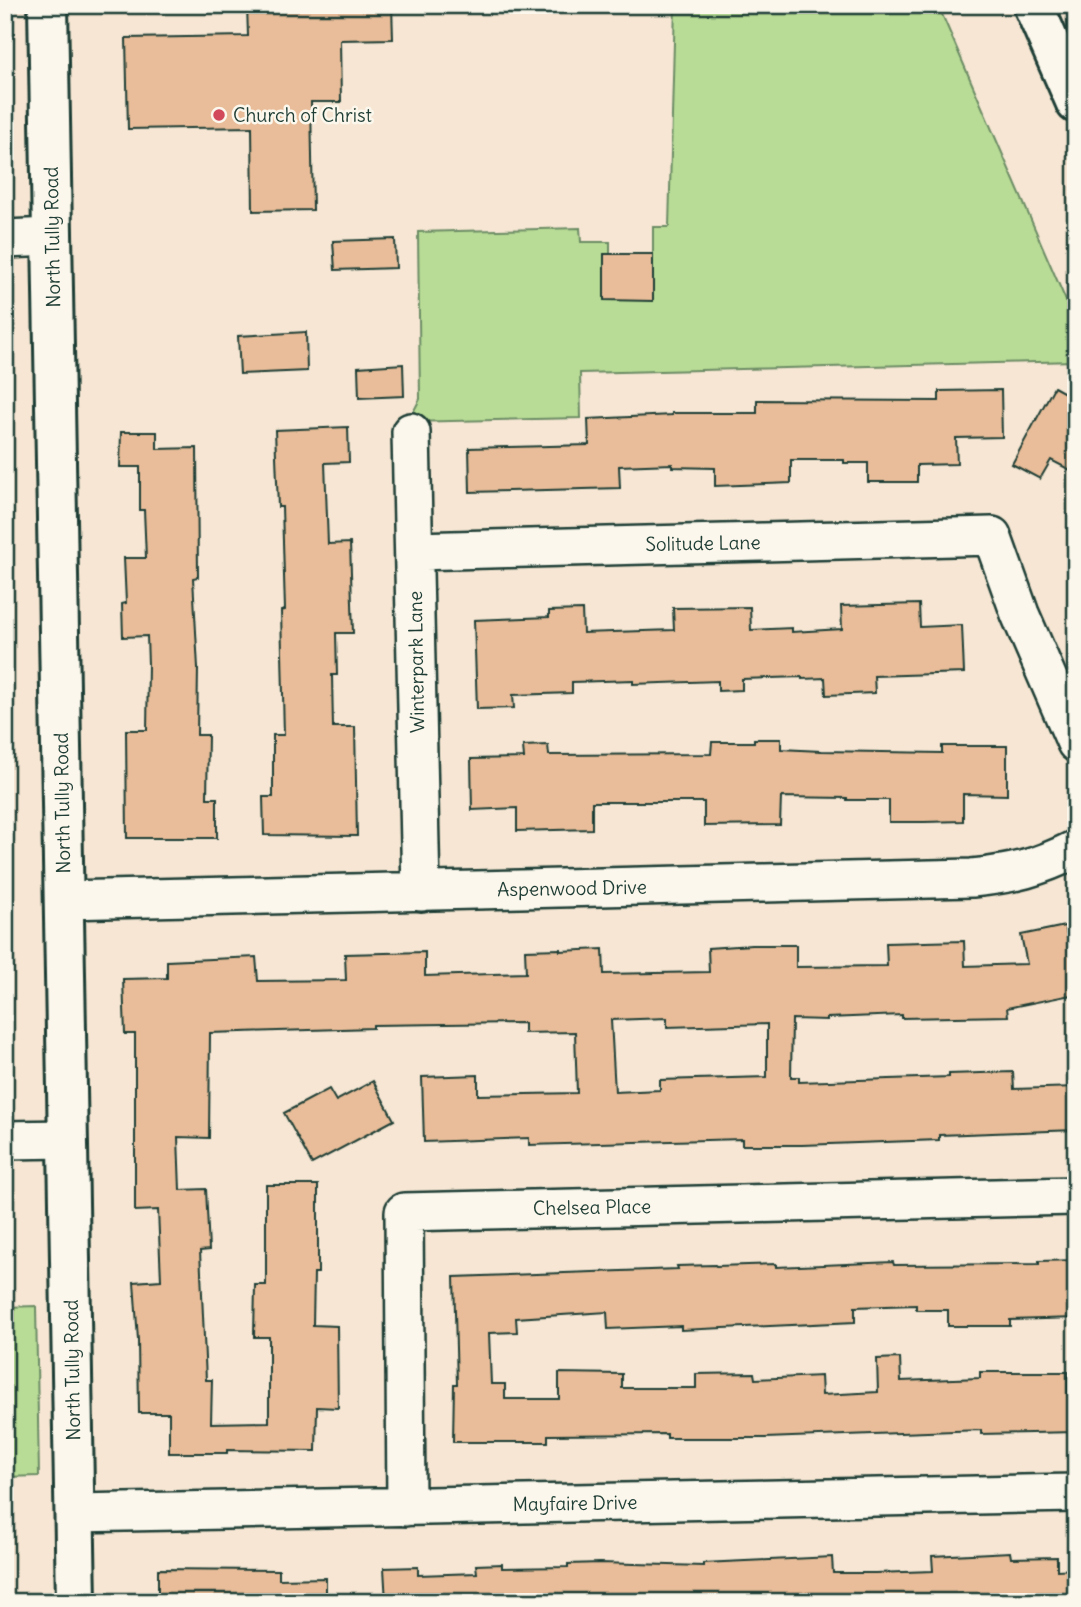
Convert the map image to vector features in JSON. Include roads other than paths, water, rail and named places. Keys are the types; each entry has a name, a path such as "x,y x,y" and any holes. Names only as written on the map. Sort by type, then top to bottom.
{"main road":[{"name":"North Tully Road","path":"48,5 76,1602"},
{"path":"1033,5 1076,103"}],"street":[{"path":"5,239 52,237"},
{"name":"Winterpark Lane","path":"411,432 421,892"},
{"name":"Solitude Lane","path":"414,551 992,536 1020,614 1076,743"},
{"name":"Aspenwood Drive","path":"64,900 972,878 1011,874 1045,864 1076,849"},
{"path":"5,1140 68,1139"},
{"name":"Chelsea Place","path":"406,1507 404,1212 1076,1196"},
{"name":"Mayfaire Drive","path":"75,1513 1076,1493"}],"place":[{"name":"Church of Christ","path":"219,115"}]}
